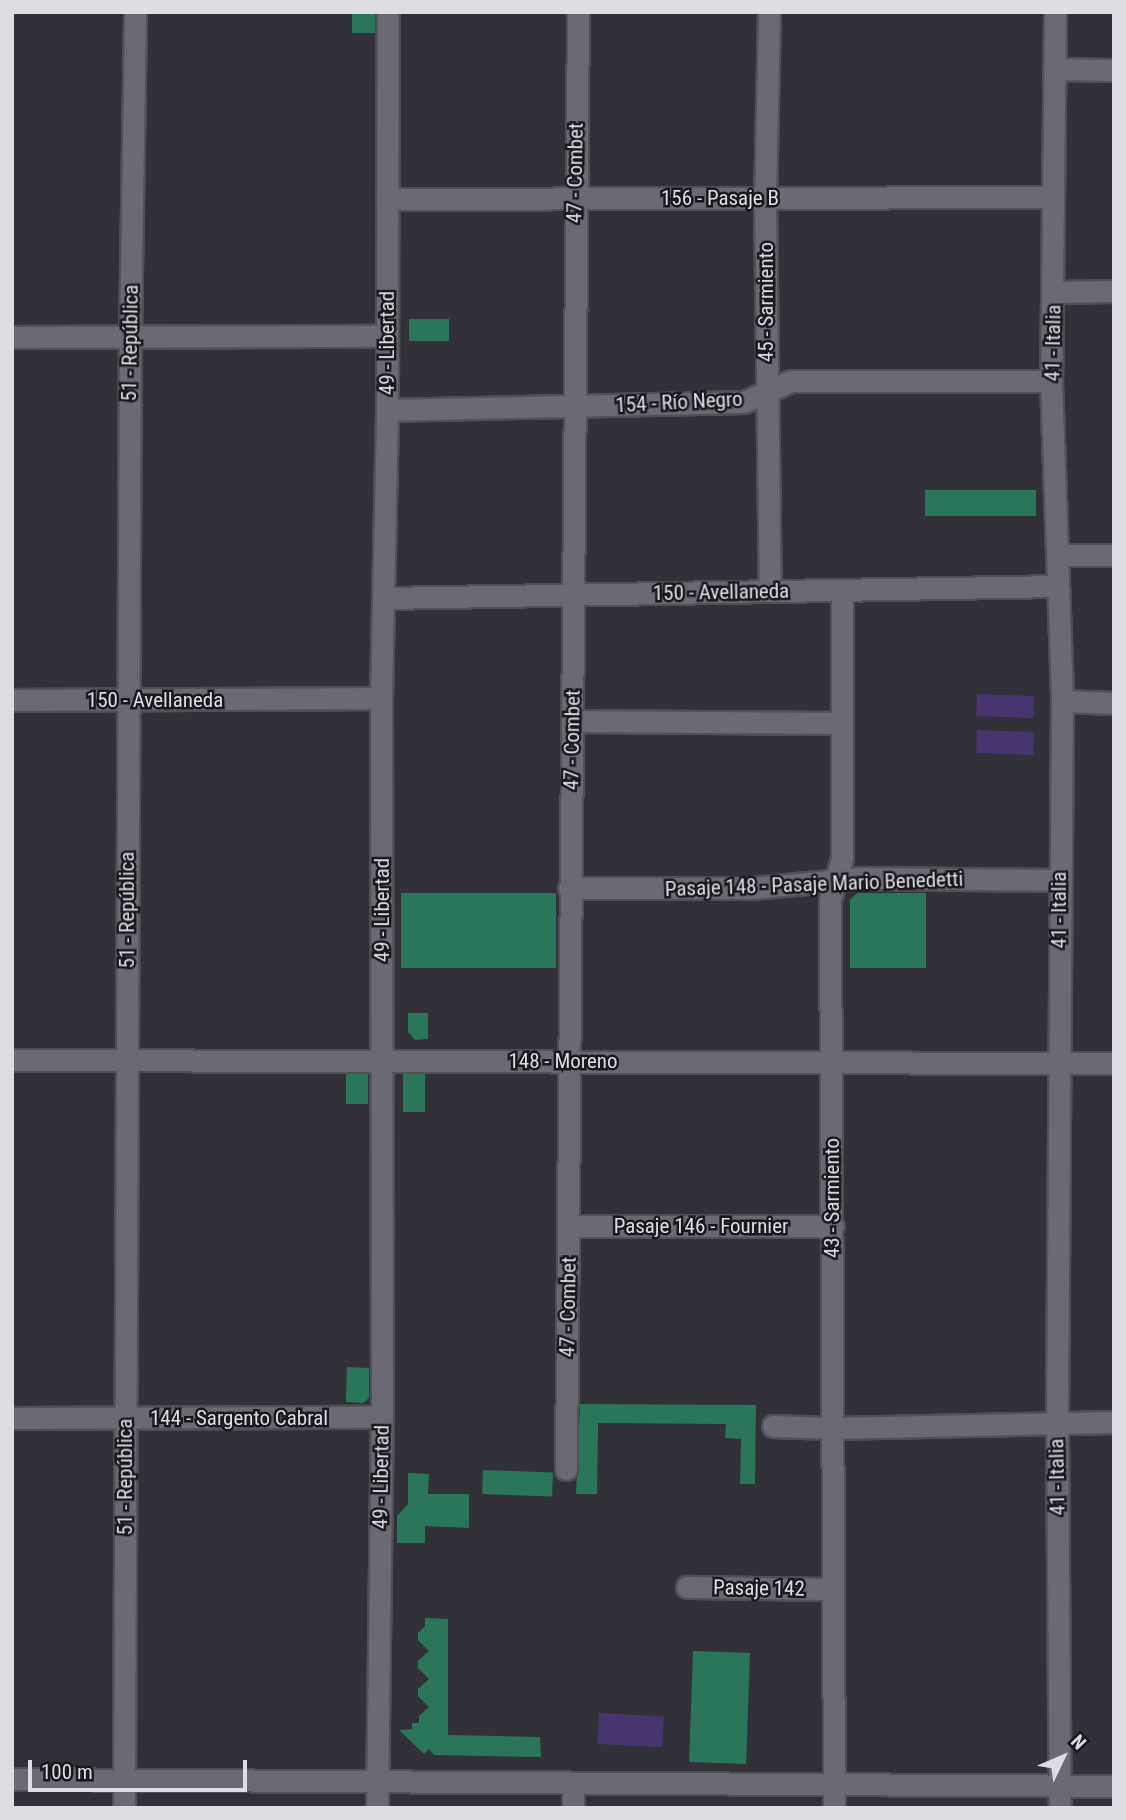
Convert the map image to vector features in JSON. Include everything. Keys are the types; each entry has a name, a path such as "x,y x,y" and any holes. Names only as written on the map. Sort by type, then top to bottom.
{"street":[{"name":"51 - República","path":"124,1808 130,335 135,12"},
{"name":"49 - Libertad","path":"377,1808 382,1417 381,698 387,410 388,12"},
{"name":"47 - Combet","path":"566,1469 578,12"},
{"name":"45 - Sarmiento","path":"769,12 765,198 770,591"},
{"name":"41 - Italia","path":"1055,12 1051,381 1062,701 1057,1424 1060,1808"},
{"path":"1054,69 1114,70"},
{"name":"156 - Pasaje B","path":"387,199 1053,197"},
{"path":"1054,292 1114,291"},
{"path":"12,337 387,336"},
{"name":"154 - Río Negro","path":"387,410 744,402 791,381 1051,381"},
{"path":"1058,555 1114,555"},
{"name":"150 - Avellaneda","path":"384,597 1058,586"},
{"name":"43 - Sarmiento","path":"834,1808 830,900 842,858 842,590"},
{"name":"150 - Avellaneda","path":"12,700 381,698"},
{"path":"1062,701 1114,703"},
{"path":"573,721 840,723"},
{"name":"Pasaje 148 - Pasaje Mario Benedetti","path":"569,888 753,888 836,880 1059,880"},
{"name":"148 - Moreno","path":"12,1060 1114,1063"},
{"name":"Pasaje 146 - Fournier","path":"569,1226 833,1226"},
{"name":"144 - Sargento Cabral","path":"12,1418 382,1417"},
{"path":"773,1426 1114,1422"},
{"name":"Pasaje 142","path":"687,1587 831,1589"},
{"path":"12,1779 1114,1786"},
{"path":"573,1784 573,1808"}],"shaded area":[{"path":"977,694 1034,696 1033,718 976,716"},
{"path":"977,730 1034,732 1033,755 976,753"},
{"path":"599,1713 664,1716 662,1747 597,1744"}],"building":[{"path":"352,12 375,12 375,33 352,33"},
{"path":"409,319 449,319 449,341 409,341"},
{"path":"925,490 1036,490 1036,516 925,516"},
{"path":"401,893 556,893 556,968 401,968"},
{"path":"857,893 926,893 926,968 850,968 850,900"},
{"path":"408,1013 428,1013 428,1039 415,1040 408,1032"},
{"path":"346,1074 368,1074 368,1104 346,1104"},
{"path":"403,1074 425,1074 425,1112 403,1112"},
{"path":"347,1367 369,1368 369,1398 363,1403 346,1402"},
{"path":"580,1404 756,1405 755,1484 740,1484 741,1439 725,1438 726,1424 598,1423 597,1494 576,1494"},
{"path":"483,1470 553,1472 552,1496 482,1494"},
{"path":"408,1473 429,1474 428,1494 469,1494 469,1528 425,1526 425,1543 397,1543 397,1516 408,1504"},
{"path":"425,1618 448,1619 448,1735 540,1737 541,1757 434,1755 429,1749 424,1754 399,1730 412,1729 412,1723 419,1723 419,1716 429,1707 418,1696 418,1689 429,1679 418,1668 418,1661 429,1651 418,1640 418,1633 425,1626"},
{"path":"693,1651 750,1653 746,1764 689,1762"}]}
